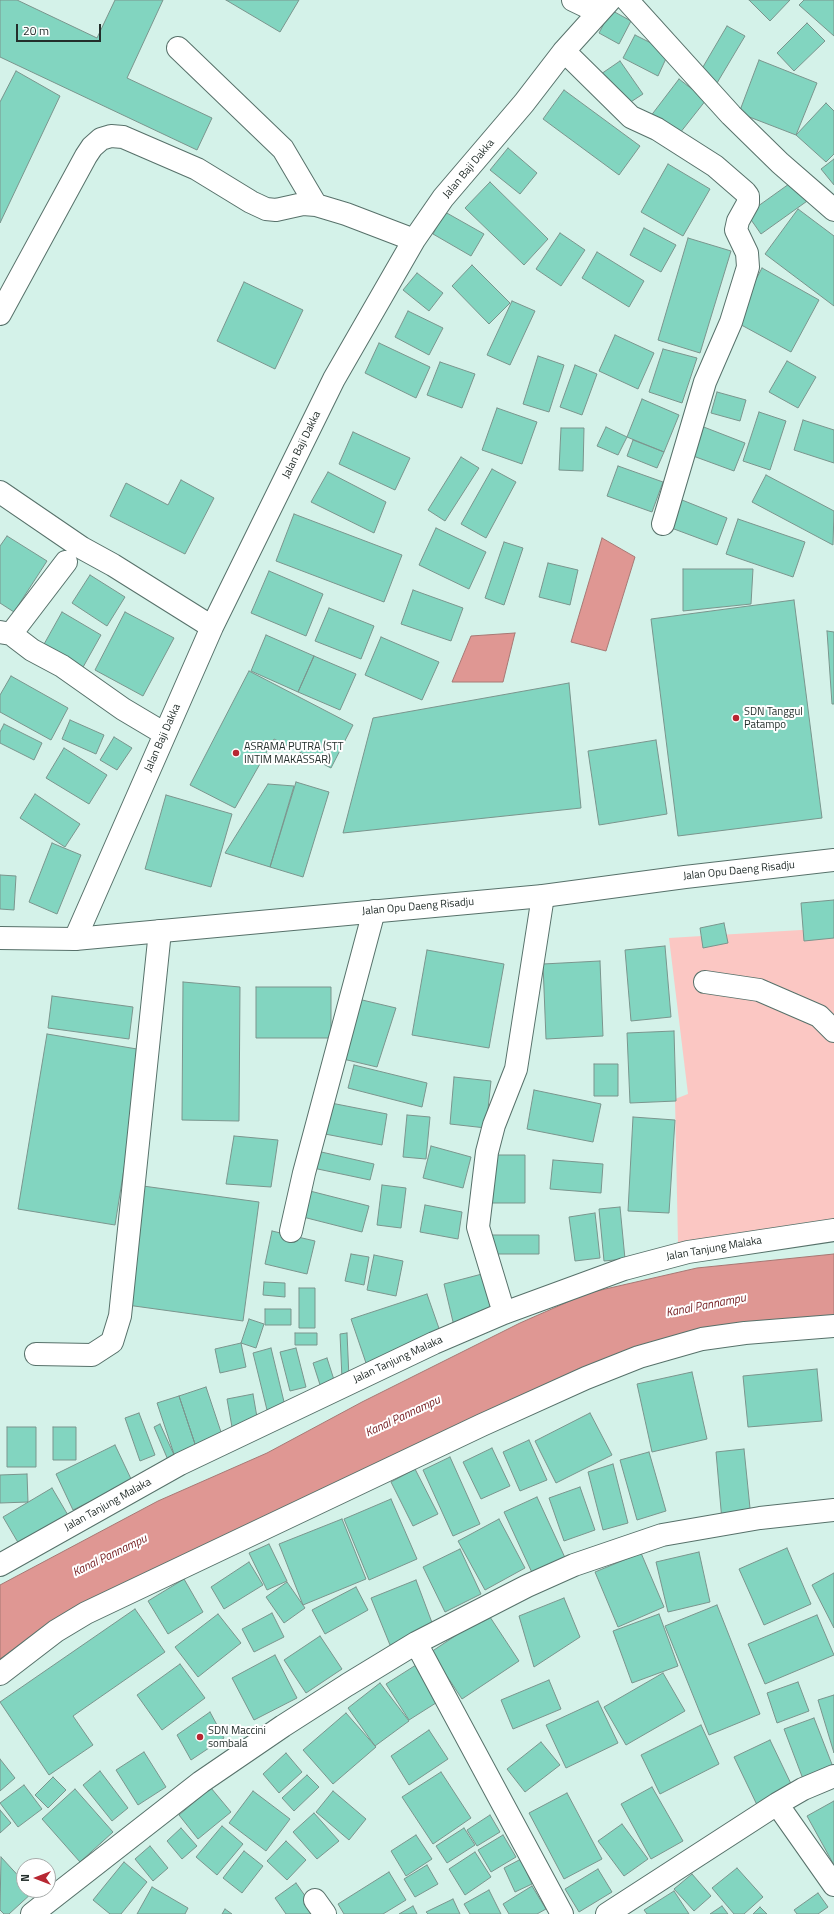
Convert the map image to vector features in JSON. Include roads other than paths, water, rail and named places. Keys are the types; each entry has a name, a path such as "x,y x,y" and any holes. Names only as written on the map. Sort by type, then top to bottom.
{"street":[{"path":"573,0 604,6"},
{"path":"627,0 731,115 780,163 834,210"},
{"name":"Jalan Baji Dakka","path":"75,939 212,627 334,379 414,240 444,198 524,103 564,51 604,6"},
{"path":"178,48 283,150 316,205"},
{"path":"564,51 631,117 656,129 715,166 748,196 748,203 738,221 736,230 747,253 748,267 731,322 705,382 663,524"},
{"path":"0,314 86,156 92,147 106,137 111,136 123,137 197,169 251,202 266,209 276,210 303,204 316,205 346,214 414,240"},
{"path":"0,492 82,548 113,565 212,627"},
{"path":"66,562 6,633 32,650 62,666 123,709 165,734"},
{"name":"Jalan Opu Daeng Risadju","path":"0,938 75,939 543,896 685,877 834,860"},
{"path":"504,1313 478,1227 487,1152 494,1125 516,1069 543,896"},
{"path":"291,1231 304,1173 374,911"},
{"path":"36,1354 92,1356 112,1342 120,1316 160,931"},
{"path":"705,982 759,990 819,1016 834,1031"},
{"name":"Jalan Tanjung Malaka","path":"0,1565 180,1464 434,1343 504,1313 624,1269 688,1252 829,1230"},
{"path":"0,1674 56,1631 86,1613 468,1432 586,1378 639,1357 702,1339 745,1333 834,1326"},
{"path":"32,1914 201,1782 347,1685 416,1644 527,1586 574,1565 662,1535 760,1518 834,1510"},
{"path":"416,1644 562,1914"},
{"path":"607,1914 776,1804 804,1789 834,1776"},
{"path":"776,1804 834,1884"}],"water":[{"path":"602,538 635,557 606,651 571,642"},
{"path":"515,633 503,682 452,682 471,636"},
{"name":"Kanal Pannampu","path":"834,1254 834,1319 673,1338 58,1623 0,1659 0,1585 158,1501 267,1453 362,1402 520,1323 588,1293 697,1268"}],"place":[{"name":"SDN Tanggul Patampo","path":"736,718"},
{"name":"ASRAMA PUTRA (STT INTIM MAKASSAR)","path":"236,753"},
{"name":"SDN Maccini sombala","path":"200,1737"}]}
